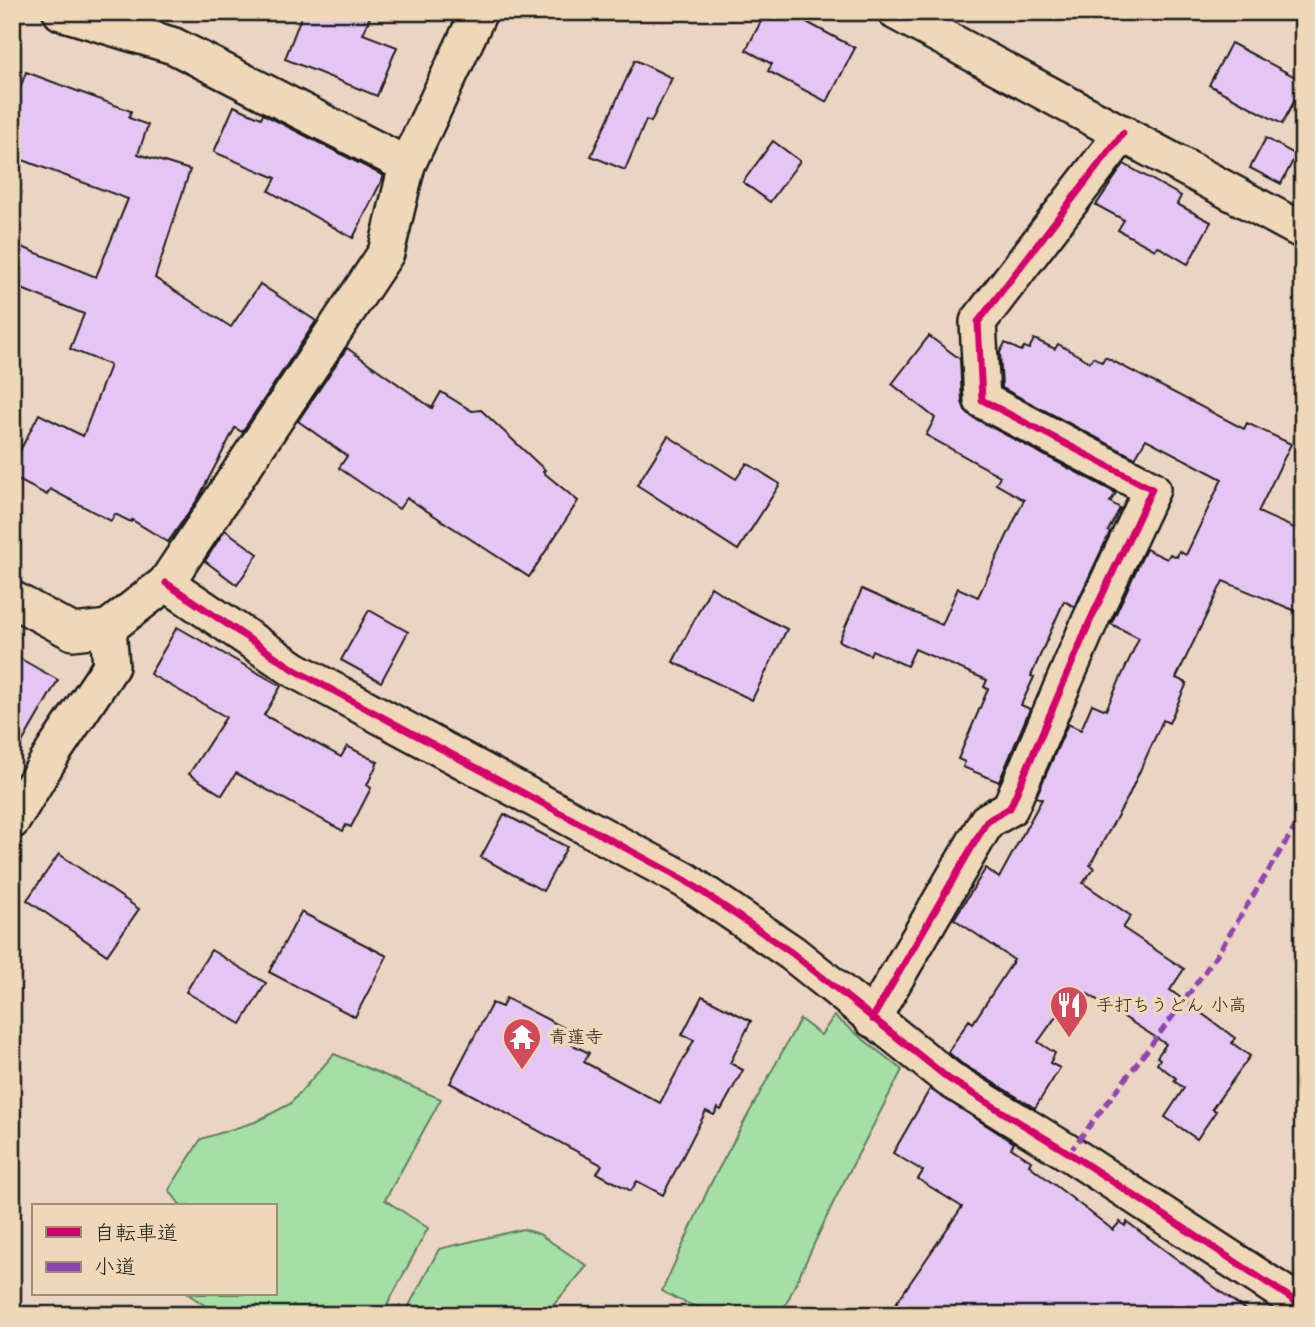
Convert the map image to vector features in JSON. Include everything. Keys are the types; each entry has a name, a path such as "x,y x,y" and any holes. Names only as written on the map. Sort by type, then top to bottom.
{"street":[{"path":"61,12 174,46 407,165"},
{"path":"12,599 73,632 108,628 166,583 386,253 407,165 479,12"},
{"path":"896,12 1303,231"},
{"path":"872,1019 988,821 1010,808 1090,621 1152,489 982,400 978,322 1123,133"},
{"path":"166,583 295,670 685,880 792,953 949,1079 1069,1153 1303,1306"},
{"path":"12,821 54,751 111,666 108,628"}],"green space":[{"path":"834,1016 902,1070 835,1199 781,1315 734,1314 705,1309 662,1291 711,1183 800,1019 821,1035"},
{"path":"334,1054 441,1099 385,1200 428,1228 382,1315 219,1315 191,1296 276,1296 276,1204 180,1204 169,1190 201,1139 255,1122 290,1104"},
{"path":"523,1229 539,1234 587,1266 545,1315 404,1315 439,1249"}],"building":[{"path":"303,12 372,12 363,34 397,47 377,96 285,59"},
{"path":"766,12 788,12 855,48 827,102 768,71 772,64 746,50"},
{"path":"1231,43 1303,81 1282,124 1209,85"},
{"path":"635,60 672,78 651,122 646,120 625,170 591,156"},
{"path":"26,72 131,111 129,118 148,125 138,154 190,170 155,278 231,327 260,284 316,321 242,432 235,428 198,499 168,542 132,520 131,522 115,514 111,521 50,489 47,495 12,477 12,466 39,414 83,436 110,365 70,349 84,314 12,285 12,243 96,277 128,199 12,156 12,111"},
{"path":"234,106 261,118 263,114 384,176 353,238 269,191 276,178 214,152"},
{"path":"1266,138 1296,155 1281,184 1250,168"},
{"path":"773,141 800,161 770,202 743,182"},
{"path":"1124,164 1181,196 1177,204 1211,222 1188,264 1157,246 1155,250 1118,230 1124,220 1096,205"},
{"path":"929,336 960,359 962,402 972,417 1116,493 1110,502 1120,508 1075,607 1064,601 1031,676 1034,677 1021,705 1030,709 999,782 963,767 965,762 958,759 988,689 984,687 987,680 915,649 907,666 872,650 870,655 839,641 862,589 942,625 958,588 978,597 1024,500 996,484 1000,476 926,435 935,418 892,384"},
{"path":"1034,339 1055,349 1058,344 1090,362 1093,357 1102,362 1105,357 1244,429 1247,423 1291,444 1258,512 1303,532 1303,614 1223,581 1176,678 1187,683 1169,723 1163,720 1128,797 1090,865 1094,868 1083,883 1131,916 1123,928 1184,969 1170,990 1235,1038 1232,1043 1250,1056 1212,1109 1216,1111 1197,1139 1165,1117 1184,1088 1174,1081 1176,1078 1157,1064 1160,1059 1157,1057 1166,1044 1077,987 1038,1042 1055,1053 1050,1063 1060,1068 1035,1108 961,1063 948,1052 969,1020 973,1023 1014,960 954,919 986,868 999,878 1042,799 1036,797 1068,724 1081,730 1092,704 1106,710 1139,638 1111,624 1146,549 1167,559 1170,554 1177,557 1179,551 1186,555 1222,479 1146,439 1135,458 1002,388 1000,352 1005,343 1021,351 1024,347 1029,349"},
{"path":"347,348 432,408 441,392 472,411 481,410 545,470 543,472 578,501 529,577 407,498 399,509 339,468 347,456 298,421"},
{"path":"668,436 736,479 747,463 780,484 738,550 637,485"},
{"path":"225,530 258,554 237,585 205,561"},
{"path":"711,587 746,609 787,629 752,700 673,662"},
{"path":"369,610 408,632 381,682 341,660"},
{"path":"177,627 281,686 264,715 341,757 347,746 378,762 367,785 371,788 351,827 346,825 343,831 236,773 222,795 189,774 226,717 150,674"},
{"path":"12,654 58,680 12,760"},
{"path":"504,814 567,847 543,891 481,857"},
{"path":"59,854 139,909 107,955 27,900"},
{"path":"301,912 387,956 355,1017 269,972"},
{"path":"211,950 266,983 241,1024 186,992"},
{"path":"702,996 751,1021 730,1063 743,1070 721,1110 718,1108 714,1115 706,1111 663,1195 637,1181 631,1191 597,1173 602,1165 450,1083 492,1003 502,1007 506,998 576,1034 571,1044 589,1053 584,1062 660,1103 694,1040 682,1035"},
{"path":"930,1089 1014,1143 1011,1148 1031,1161 1029,1165 1113,1230 1120,1222 1125,1226 1127,1222 1252,1315 888,1315 962,1207 918,1179 923,1171 893,1153"}],"marked path":[{"path":"1069,1153 1218,953 1303,814"}],"cycle path":[{"path":"872,1019 987,821 1010,808 1090,621 1152,489 982,400 978,322 1123,133"},
{"path":"166,583 295,670 685,880 792,953 949,1079 1069,1153 1303,1306"}],"place":[{"name":"手打ちうどん 小高","path":"1069,1039"},
{"name":"青蓮寺","path":"522,1071"}]}
